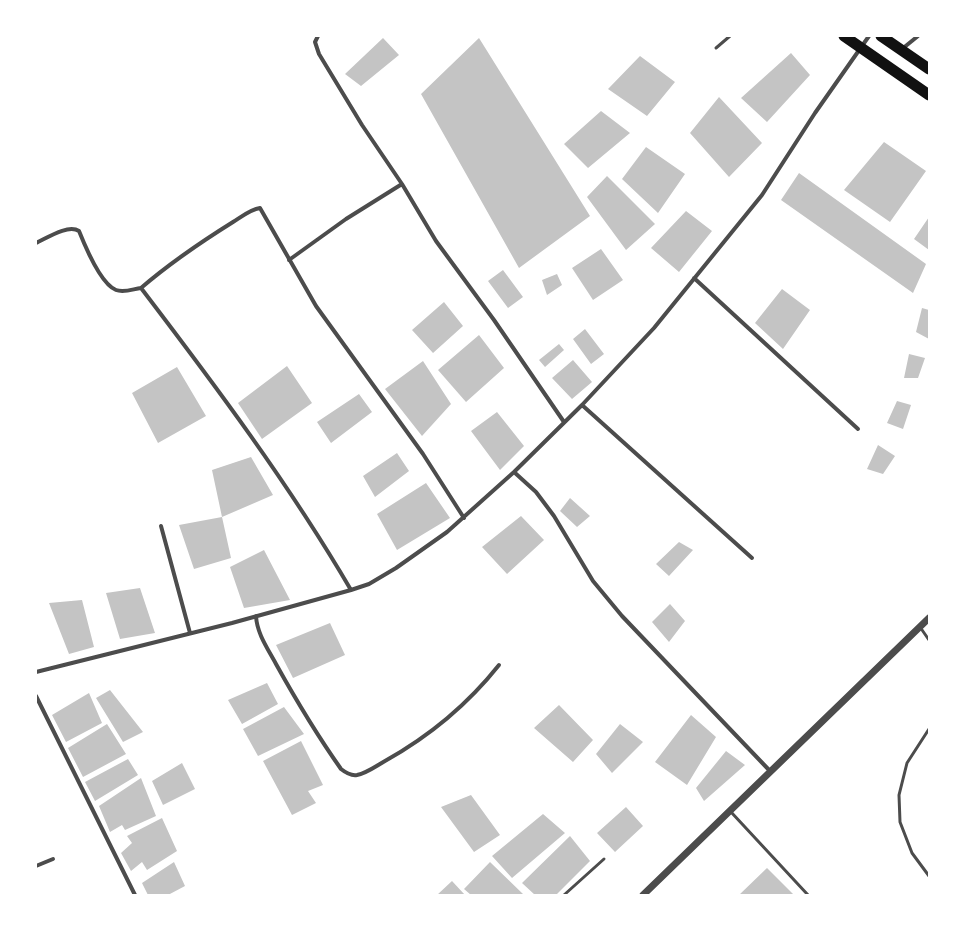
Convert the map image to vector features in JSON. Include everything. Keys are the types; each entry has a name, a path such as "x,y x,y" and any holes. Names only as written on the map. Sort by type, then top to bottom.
{"highway":[{"path":"844,36 929,95"},
{"path":"881,36 900,51 929,69"}],"street":[{"path":"318,36 315,42 319,54 362,125 402,184 436,241 494,320 564,422"},
{"path":"36,672 256,616 369,584 396,568 447,532 514,472 582,405 654,328 762,195 869,36"},
{"path":"900,51 918,36"},
{"path":"289,260 346,220 402,184"},
{"path":"36,243 68,230 76,229 79,231 104,278 111,287 121,291 141,288 172,262 217,232 259,208 263,210 289,260 335,335 423,454 464,518"},
{"path":"694,278 858,429"},
{"path":"141,288 261,451 320,537 351,590"},
{"path":"582,405 752,558"},
{"path":"514,472 536,492 549,510 593,581 617,610 770,771"},
{"path":"161,526 190,633"},
{"path":"256,616 257,626 261,638 296,700 341,769 347,774 356,775 370,770 405,750 455,710 488,680 499,665"},
{"path":"643,895 731,812 770,771 929,618"},
{"path":"36,696 135,895"},
{"path":"36,866 53,859"}],"lane":[{"path":"716,48 730,36"},
{"path":"920,628 929,640"},
{"path":"929,729 907,763 899,795 900,822 912,853 929,876"},
{"path":"731,812 808,895"},
{"path":"564,895 604,859"}],"building":[{"path":"383,38 399,55 361,86 345,74"},
{"path":"479,38 590,216 519,268 421,94"},
{"path":"791,53 810,75 767,122 741,98"},
{"path":"640,56 675,82 647,116 608,89"},
{"path":"719,97 762,143 729,177 690,133"},
{"path":"601,111 630,133 588,168 564,144"},
{"path":"884,142 926,171 890,222 844,190"},
{"path":"646,147 685,174 658,213 622,179"},
{"path":"799,173 926,264 913,293 781,200"},
{"path":"607,176 655,224 626,250 587,197"},
{"path":"686,211 712,231 679,272 651,248"},
{"path":"929,217 929,250 914,239"},
{"path":"601,249 623,280 593,300 572,268"},
{"path":"503,270 523,297 508,308 488,281"},
{"path":"557,274 562,285 547,295 542,280"},
{"path":"782,289 810,310 783,349 755,323"},
{"path":"444,302 463,326 433,353 412,330"},
{"path":"922,308 929,310 929,339 916,332"},
{"path":"585,329 604,354 591,364 573,339"},
{"path":"479,335 504,368 466,402 438,370"},
{"path":"559,344 564,350 545,367 539,360"},
{"path":"909,354 925,358 918,378 904,378"},
{"path":"573,360 592,382 572,399 552,378"},
{"path":"423,361 451,404 422,436 385,389"},
{"path":"287,366 312,403 262,439 238,403"},
{"path":"177,367 206,416 158,443 132,393"},
{"path":"359,394 372,412 331,443 317,422"},
{"path":"897,401 911,405 903,429 887,423"},
{"path":"497,412 524,446 500,470 471,431"},
{"path":"878,445 895,456 883,474 867,469"},
{"path":"397,453 409,471 375,497 363,476"},
{"path":"251,457 273,495 222,517 212,470"},
{"path":"426,483 450,518 397,550 377,514"},
{"path":"570,498 590,516 577,527 560,511"},
{"path":"521,516 544,540 507,574 482,547"},
{"path":"222,517 231,558 194,569 179,525"},
{"path":"679,542 693,550 669,576 656,564"},
{"path":"264,550 290,600 244,608 230,567"},
{"path":"140,588 155,633 120,639 106,593"},
{"path":"82,600 94,647 69,654 49,603"},
{"path":"670,604 685,621 669,642 652,622"},
{"path":"330,623 345,655 293,678 276,645"},
{"path":"267,683 278,704 242,724 228,700"},
{"path":"110,690 143,732 123,742 96,698"},
{"path":"89,693 102,723 66,742 52,715"},
{"path":"559,705 593,740 573,762 534,728"},
{"path":"284,707 304,734 258,756 243,729"},
{"path":"691,715 716,737 687,785 655,762"},
{"path":"107,724 126,754 83,777 68,748"},
{"path":"620,724 643,742 612,773 596,754"},
{"path":"301,741 323,785 308,791 316,803 292,815 263,761"},
{"path":"726,751 745,765 704,801 696,788"},
{"path":"128,759 138,775 95,801 85,782"},
{"path":"182,763 195,789 163,805 152,781"},
{"path":"141,778 156,816 125,830 122,825 110,832 99,806"},
{"path":"471,795 500,835 474,852 441,807"},
{"path":"626,807 643,826 615,852 597,833"},
{"path":"543,814 565,833 512,878 492,856"},
{"path":"162,818 177,851 147,870 142,862 131,871 121,853 132,843 127,836"},
{"path":"570,836 590,861 556,895 535,895 522,883"},
{"path":"174,862 185,886 168,895 148,895 142,883"},
{"path":"490,862 524,895 471,895 464,889"},
{"path":"767,868 794,895 739,895"},
{"path":"452,881 465,895 437,895"}]}
